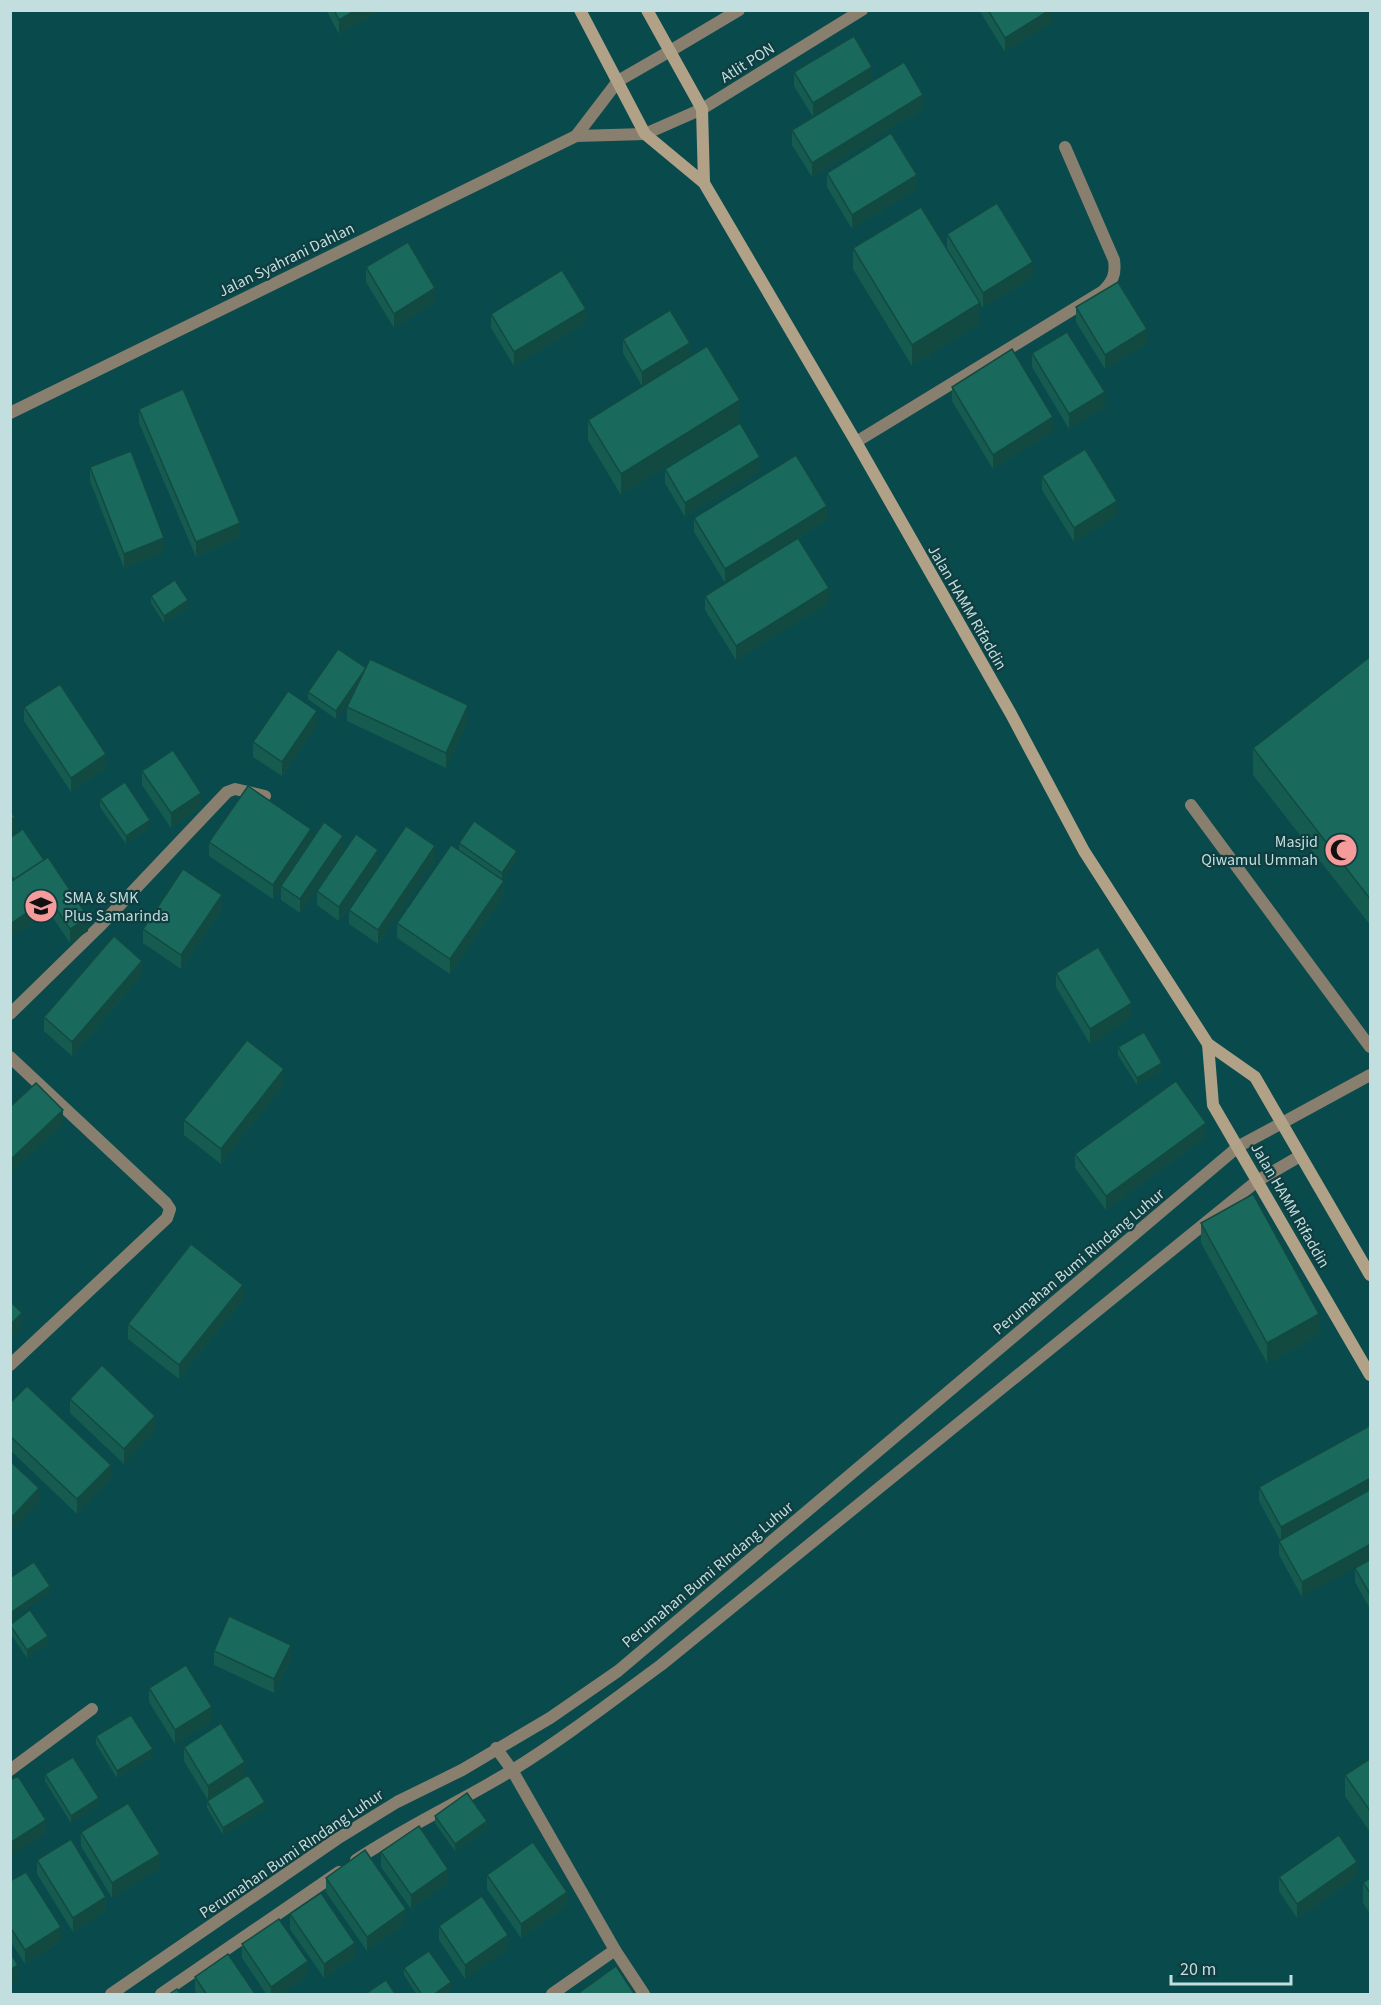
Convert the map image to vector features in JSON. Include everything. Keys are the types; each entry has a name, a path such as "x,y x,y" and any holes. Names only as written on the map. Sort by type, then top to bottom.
{"main road":[{"path":"580,10 645,134"},
{"path":"647,10 702,109"},
{"name":"Jalan HAMM Rifaddin","path":"702,109 704,183"},
{"name":"Jalan HAMM Rifaddin","path":"645,134 704,183 856,442 1011,714 1084,851 1208,1044 1255,1077 1371,1275"},
{"name":"Jalan HAMM Rifaddin","path":"1208,1044 1213,1105 1239,1146 1257,1181 1371,1376"}],"street":[{"path":"618,81 739,10"},
{"name":"Atlit PON","path":"645,134 702,109 862,10"},
{"name":"Jalan Syahrani Dahlan","path":"576,136 618,81"},
{"name":"Jalan Syahrani Dahlan","path":"10,413 576,136 645,134"},
{"path":"856,442 1103,291 1111,282 1116,272 1114,260 1065,147"},
{"path":"10,1014 99,927 227,792 235,789 266,796"},
{"path":"1191,806 1371,1047"},
{"path":"10,1057 170,1209 167,1218 10,1365"},
{"name":"Perumahan Bumi RIndang Luhur","path":"111,1995 337,1839 397,1802 462,1770 549,1718 618,1671 1239,1146 1371,1075"},
{"path":"161,1995 386,1840 512,1770 564,1736 661,1665 1257,1181 1300,1156"},
{"path":"10,1770 92,1709"},
{"path":"496,1748 512,1770 615,1950 644,1995"},
{"path":"552,1995 615,1950"}],"building":[{"path":"334,10 356,10 339,20"},
{"path":"988,10 1050,10 1005,38"},
{"path":"854,36 872,67 813,103 794,72"},
{"path":"904,62 923,95 812,163 792,130"},
{"path":"891,133 917,175 852,215 827,173"},
{"path":"997,203 1033,262 983,293 947,234"},
{"path":"921,207 980,303 912,345 853,248"},
{"path":"408,242 435,288 394,314 366,267"},
{"path":"562,270 586,309 514,352 491,314"},
{"path":"1118,282 1147,329 1105,355 1076,307"},
{"path":"670,310 690,343 642,372 623,339"},
{"path":"1067,332 1105,392 1069,414 1032,353"},
{"path":"707,346 740,400 621,474 588,420"},
{"path":"1012,349 1053,417 993,455 952,387"},
{"path":"183,389 240,523 196,542 139,409"},
{"path":"740,423 760,457 685,503 665,469"},
{"path":"1085,449 1117,501 1074,528 1042,476"},
{"path":"131,451 164,538 124,554 90,467"},
{"path":"796,455 827,506 725,569 694,518"},
{"path":"798,538 829,588 736,646 705,596"},
{"path":"175,580 188,600 164,616 151,596"},
{"path":"338,649 366,668 336,711 308,692"},
{"name":"Masjid Qiwamul Ummah","path":"1371,656 1371,900 1253,748"},
{"path":"370,659 468,705 446,753 347,707"},
{"path":"60,684 106,754 71,778 24,707"},
{"path":"288,691 317,711 282,762 253,742"},
{"path":"173,750 201,793 171,813 142,771"},
{"path":"125,782 150,820 126,836 100,799"},
{"path":"248,786 311,829 273,885 209,842"},
{"path":"474,821 517,851 502,873 459,843"},
{"path":"324,822 343,836 300,899 281,886"},
{"path":"406,826 435,846 378,930 349,910"},
{"path":"23,829 44,860 14,880 10,874 10,838"},
{"path":"356,834 378,850 339,907 317,891"},
{"path":"451,845 504,881 450,959 397,923"},
{"name":"SMA & SMK Plus Samarinda","path":"48,857 88,917 70,929 49,898 10,924 10,882"},
{"path":"183,869 222,895 181,955 143,929"},
{"path":"114,936 142,961 72,1042 44,1017"},
{"path":"1098,947 1132,1003 1090,1029 1056,973"},
{"path":"1144,1032 1162,1063 1137,1078 1118,1047"},
{"path":"247,1040 284,1069 221,1149 184,1120"},
{"path":"1176,1081 1206,1123 1106,1196 1075,1154"},
{"path":"36,1083 63,1110 10,1160 10,1107"},
{"path":"1253,1194 1319,1314 1267,1343 1201,1223"},
{"path":"191,1244 243,1285 179,1365 128,1324"},
{"path":"10,1301 22,1313 10,1325"},
{"path":"102,1365 155,1416 124,1449 70,1399"},
{"path":"27,1386 111,1465 77,1499 10,1436 10,1403"},
{"path":"1371,1425 1371,1478 1281,1527 1259,1487"},
{"path":"10,1461 39,1488 10,1519"},
{"path":"1371,1489 1371,1544 1302,1582 1279,1541"},
{"path":"1371,1559 1371,1596 1355,1568"},
{"path":"34,1562 50,1586 10,1613 10,1578"},
{"path":"30,1610 48,1636 27,1650 10,1625"},
{"path":"229,1616 291,1645 274,1679 214,1651"},
{"path":"186,1665 212,1707 175,1730 149,1688"},
{"path":"131,1715 153,1749 117,1771 96,1736"},
{"path":"221,1723 245,1762 208,1786 184,1747"},
{"path":"73,1757 99,1798 71,1816 45,1774"},
{"path":"1371,1758 1371,1811 1370,1811 1345,1775"},
{"path":"248,1775 265,1802 223,1828 207,1801"},
{"path":"18,1776 46,1820 10,1843 10,1780"},
{"path":"467,1793 487,1821 455,1844 435,1816"},
{"path":"128,1803 160,1854 112,1883 81,1832"},
{"path":"419,1826 448,1869 411,1895 381,1852"},
{"path":"1339,1835 1357,1862 1297,1904 1279,1877"},
{"path":"71,1839 106,1897 73,1918 37,1860"},
{"path":"533,1842 567,1892 521,1924 487,1875"},
{"path":"365,1850 406,1909 367,1937 326,1878"},
{"path":"26,1872 61,1927 25,1950 10,1927 10,1881"},
{"path":"1371,1877 1371,1894 1363,1883"},
{"path":"321,1893 355,1943 324,1964 290,1914"},
{"path":"482,1896 508,1935 465,1965 439,1926"},
{"path":"279,1919 308,1961 271,1987 242,1944"},
{"path":"429,1951 451,1982 433,1995 422,1995 404,1968"},
{"path":"10,1952 18,1965 10,1970"},
{"path":"228,1954 256,1995 207,1995 195,1977"},
{"path":"616,1966 635,1995 576,1995"},
{"path":"386,1980 396,1995 364,1995"},
{"path":"177,1989 181,1995 168,1995"}],"place":[{"name":"Masjid Qiwamul Ummah","path":"1341,850"},
{"name":"SMA & SMK Plus Samarinda","path":"41,906"}]}
